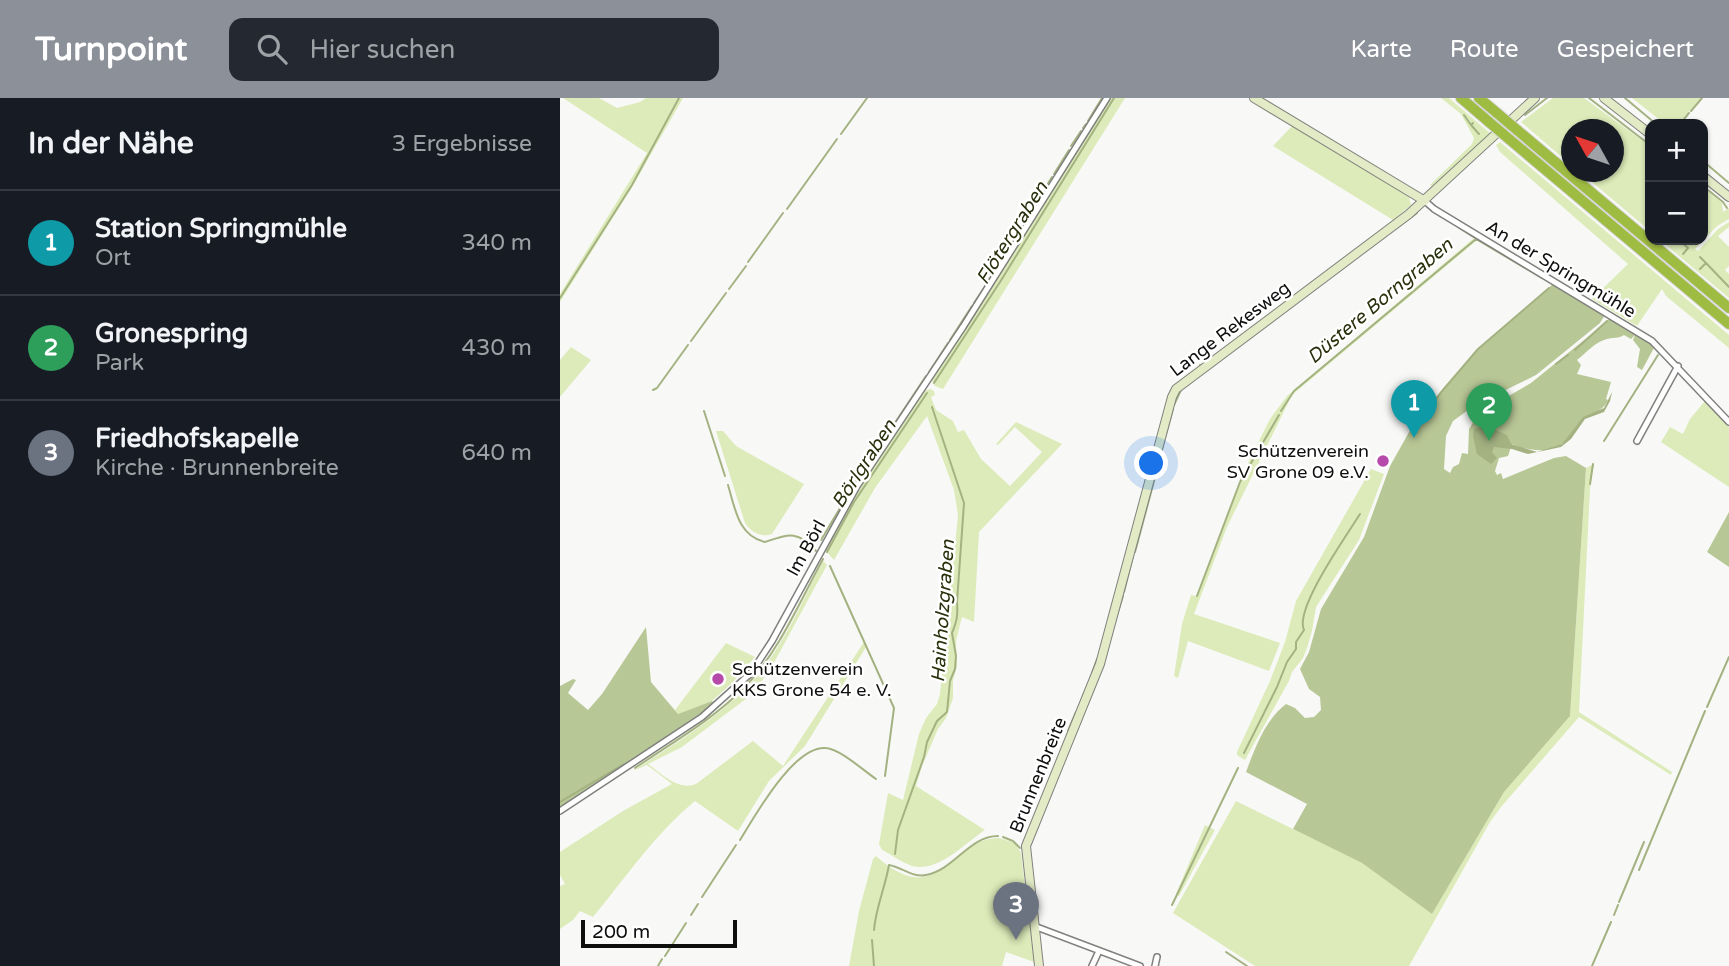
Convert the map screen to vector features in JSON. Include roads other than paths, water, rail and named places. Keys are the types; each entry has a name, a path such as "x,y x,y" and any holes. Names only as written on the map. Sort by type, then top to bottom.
{"highway":[{"path":"1461,98 1729,324"},
{"path":"1479,98 1729,308"}],"street":[{"name":"Im Börl","path":"560,811 702,717 751,673 772,641 857,486 963,327 1107,98"},
{"path":"1254,98 1425,201"},
{"name":"Lange Rekesweg","path":"1094,681 1172,397 1177,389 1425,201 1535,98"},
{"path":"1604,98 1645,130"},
{"path":"1708,180 1729,197"},
{"name":"An der Springmühle","path":"1425,201 1659,346 1729,422"},
{"path":"1637,441 1678,366"},
{"name":"Brunnenbreite","path":"1039,966 1026,846 1094,681"},
{"path":"1034,926 1140,966"},
{"path":"1092,966 1099,951"},
{"path":"1155,966 1157,957"}],"waterway":[{"path":"560,298 632,185 679,98"},
{"path":"841,134 867,98"},
{"path":"1088,121 1102,98"},
{"name":"Flötergraben","path":"934,383 1114,98"},
{"path":"1525,115 1547,98"},
{"path":"1589,98 1645,141"},
{"path":"1625,98 1650,119"},
{"path":"1691,111 1702,98"},
{"path":"1684,119 1689,113"},
{"path":"1464,115 1471,125"},
{"path":"1473,123 1471,125 1479,134"},
{"path":"1083,128 1086,124"},
{"path":"1071,146 1081,131"},
{"path":"787,209 837,139"},
{"path":"1054,174 1069,150"},
{"path":"1708,165 1729,183"},
{"path":"1039,198 1052,177"},
{"path":"1708,190 1727,208"},
{"path":"1025,222 1037,202"},
{"path":"748,262 783,213"},
{"path":"1390,233 1417,213"},
{"path":"1008,248 1022,227"},
{"path":"1458,227 1475,238"},
{"path":"1382,239 1387,235"},
{"name":"Düstere Borngraben","path":"1281,411 1294,391 1476,239 1542,278"},
{"path":"1683,254 1688,248 1685,245"},
{"path":"989,280 1006,251"},
{"path":"1700,257 1706,263 1700,269"},
{"path":"1706,263 1729,287"},
{"path":"729,289 746,266"},
{"path":"974,303 986,285"},
{"path":"1413,430 1478,349 1549,288"},
{"path":"691,341 726,293"},
{"path":"950,340 972,306"},
{"path":"1575,350 1607,321"},
{"path":"929,372 948,343"},
{"path":"653,390 688,345"},
{"path":"1556,364 1568,355"},
{"path":"1604,441 1658,355"},
{"path":"821,540 855,483 926,376"},
{"path":"1174,405 1181,390"},
{"name":"Börlgraben","path":"827,552 854,502 927,393"},
{"name":"Hainholzgraben","path":"895,854 898,830 927,742 937,721 947,712 950,681 955,669 952,633 957,614 964,503 932,407"},
{"path":"1158,464 1173,409"},
{"path":"704,411 725,476"},
{"name":"Düstere Borngraben","path":"1197,596 1240,482 1279,415"},
{"path":"1590,484 1593,464"},
{"path":"1135,552 1157,470"},
{"path":"728,485 739,520 749,534 765,542 787,536 798,537 816,551"},
{"path":"1244,753 1287,662 1296,649 1296,642 1304,630 1303,620 1314,590 1360,514"},
{"path":"1124,592 1133,556"},
{"name":"Börlgraben","path":"635,768 705,721 744,688 778,643 823,559"},
{"path":"830,566 894,708 885,776"},
{"path":"1115,622 1123,596"},
{"path":"1707,707 1729,657"},
{"path":"1092,673 1097,659"},
{"path":"1639,870 1705,711"},
{"path":"1068,731 1076,712"},
{"path":"740,840 765,800 789,769 814,750 832,749 876,779"},
{"name":"Börlgraben","path":"560,802 624,764"},
{"path":"1172,905 1238,768"},
{"path":"874,930 889,865 916,875 926,875 945,867 978,841 998,836"},
{"path":"1003,837 1020,848"},
{"path":"1619,902 1644,842"},
{"path":"702,897 736,845"},
{"path":"691,915 698,904"},
{"path":"1614,915 1618,905"},
{"path":"1592,966 1611,922"},
{"path":"665,956 686,923"},
{"name":"Hainholzgraben","path":"872,940 874,966"},
{"path":"1226,952 1247,966"},
{"path":"658,966 662,959"}],"place":[{"name":"Station Springmühle","path":"1414,438"},
{"name":"Gronespring","path":"1489,441"},
{"name":"Schützenverein SV Grone 09 e.V.","path":"1383,461"},
{"name":"Schützenverein KKS Grone 54 e. V.","path":"718,679"},
{"name":"Friedhofskapelle","path":"1016,940"}]}
